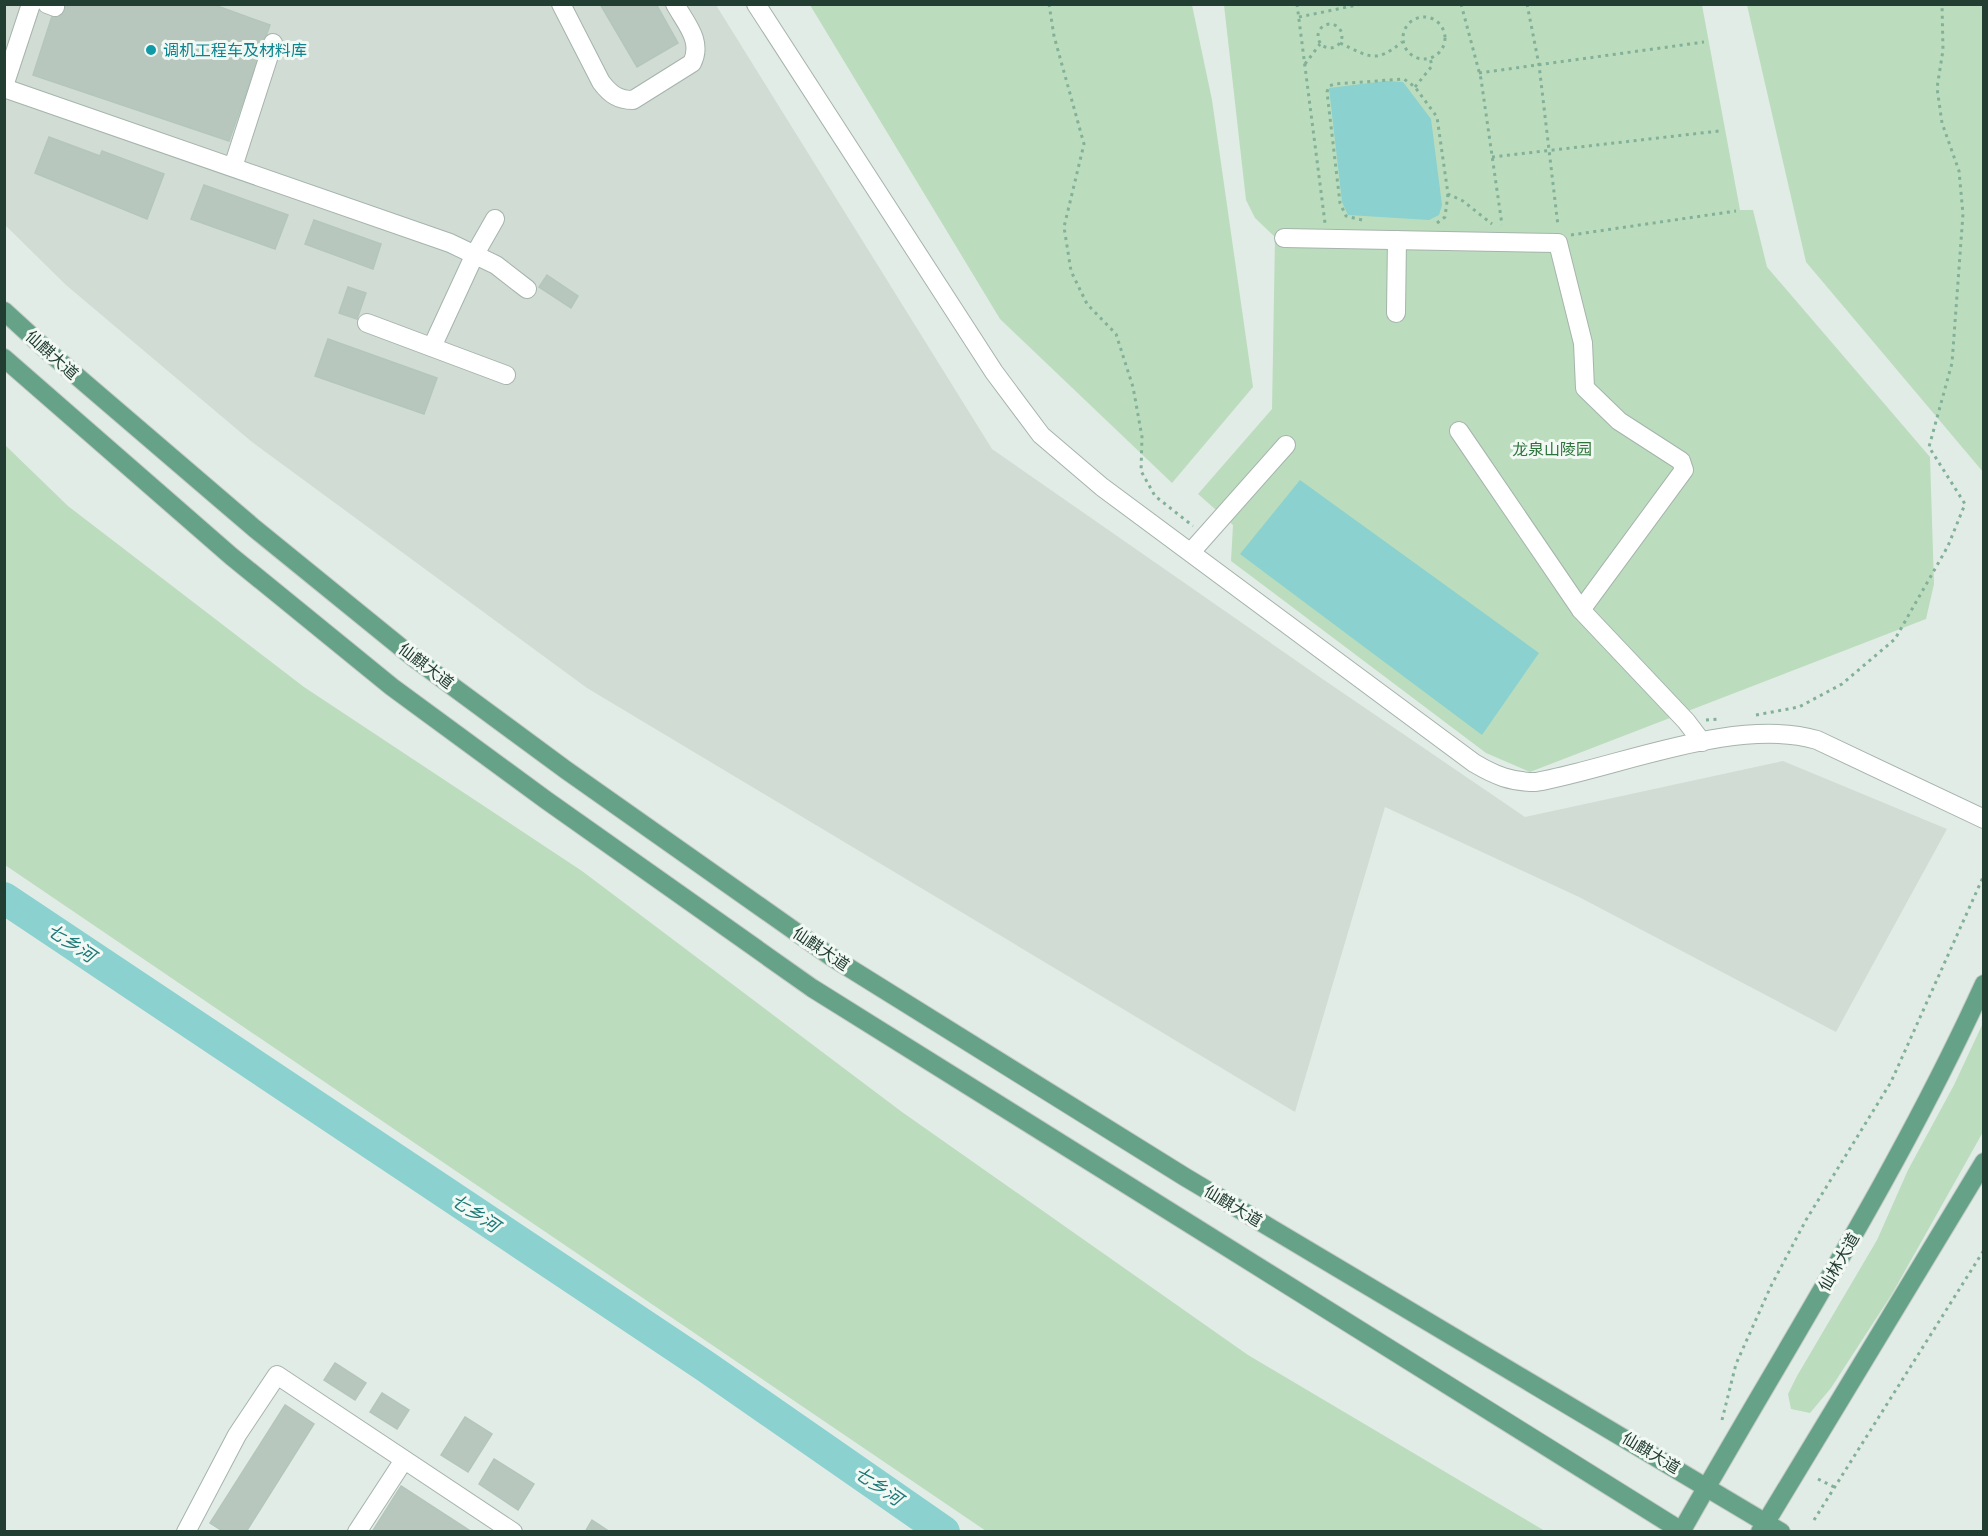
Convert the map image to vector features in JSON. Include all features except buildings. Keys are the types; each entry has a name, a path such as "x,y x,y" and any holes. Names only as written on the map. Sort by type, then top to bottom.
{"main road":[{"name":"仙麒大道","path":"4,311 254,528 414,658 566,770 830,956 1185,1177 1707,1486 1769,1528"},
{"name":"仙麒大道","path":"4,358 231,556 392,687 546,800 812,988 1682,1531"},
{"name":"仙林大道","path":"1682,1531 1861,1224 1952,1054 1983,984"},
{"path":"1769,1528 1983,1162"}],"street":[{"path":"32,4 4,87 450,243 475,254 527,289"},
{"path":"561,4 601,82 610,93 622,100 633,100 692,63 697,53 697,41 675,4"},
{"path":"756,4 994,372 1041,435 1102,487 1465,756 1497,777 1515,782 1546,780 1702,742 1767,733 1794,733 1817,740 1983,819"},
{"path":"233,168 273,43"},
{"path":"432,347 475,254 495,219"},
{"path":"1284,238 1558,240 1583,343 1585,388 1619,421 1681,461 1684,470 1581,610"},
{"path":"1396,313 1397,240"},
{"path":"367,322 506,375"},
{"path":"1459,431 1581,610 1686,721 1702,742"},
{"path":"1191,552 1286,445"},
{"path":"186,1532 237,1435 277,1375 513,1532"},
{"path":"357,1532 405,1460"}],"path":[{"path":"1049,4 1054,36 1084,144 1064,227 1071,271 1087,304 1116,333 1133,387 1142,437 1141,471 1155,496 1206,536"},
{"path":"1298,4 1327,239"},
{"path":"1299,17 1362,4"},
{"path":"1461,4 1479,73 1503,238"},
{"path":"1527,4 1539,65 1558,240 1736,212"},
{"path":"1755,716 1799,707 1842,684 1894,639 1948,546 1965,504 1929,447 1952,363 1963,214 1959,171 1942,123 1937,88 1943,50 1942,4"},
{"path":"1340,42 1365,56 1385,55 1402,42 1406,25 1420,16 1436,20 1445,34 1441,50 1430,58 1411,56 1402,42"},
{"path":"1330,24 1339,28 1342,37 1340,42 1329,48 1320,44 1317,35 1321,27 1330,24"},
{"path":"1479,73 1704,42"},
{"path":"1305,64 1320,44"},
{"path":"1415,87 1432,66 1430,58"},
{"path":"1372,221 1346,216 1340,203 1327,92 1329,86 1335,84 1404,79 1415,87 1437,117 1448,194 1445,217 1432,226"},
{"path":"1492,157 1719,131"},
{"path":"1448,194 1463,201 1503,238"},
{"path":"1686,721 1720,718"},
{"path":"1722,1420 1736,1364 1771,1286 1806,1220 1891,1082 1983,877"},
{"path":"1814,1520 1983,1250"},
{"path":"1818,1479 1834,1487"}],"shaded area":[{"path":"4,5 716,5 992,449 1525,817 1783,761 1947,829 1836,1032 1579,897 1385,807 1295,1112 587,688 252,442 66,285 5,225"}],"green space":[{"path":"810,5 1192,5 1212,100 1253,387 1172,483 1000,319"},
{"name":"龙泉山陵园","path":"1224,5 1702,5 1740,210 1753,210 1767,267 1930,457 1934,584 1926,619 1530,772 1486,753 1231,561 1233,525 1198,494 1272,409 1275,237 1255,218 1246,200"},
{"path":"1747,5 1983,5 1983,472 1806,262"},
{"path":"5,445 68,506 304,687 582,871 902,1112 1248,1355 1545,1531 986,1531 5,865"},
{"path":"1983,1023 1983,1132 1892,1294 1831,1388 1810,1413 1791,1409 1788,1394 1877,1240 1908,1170 1954,1085"}],"water":[{"path":"1386,81 1403,82 1431,119 1442,205 1439,215 1429,220 1348,215 1342,202 1329,88"},
{"path":"1300,480 1539,653 1482,735 1240,554"}],"waterway":[{"name":"七乡河","path":"4,898 705,1366 944,1532"}],"place":[{"name":"调机工程车及材料库","path":"151,50"}]}
